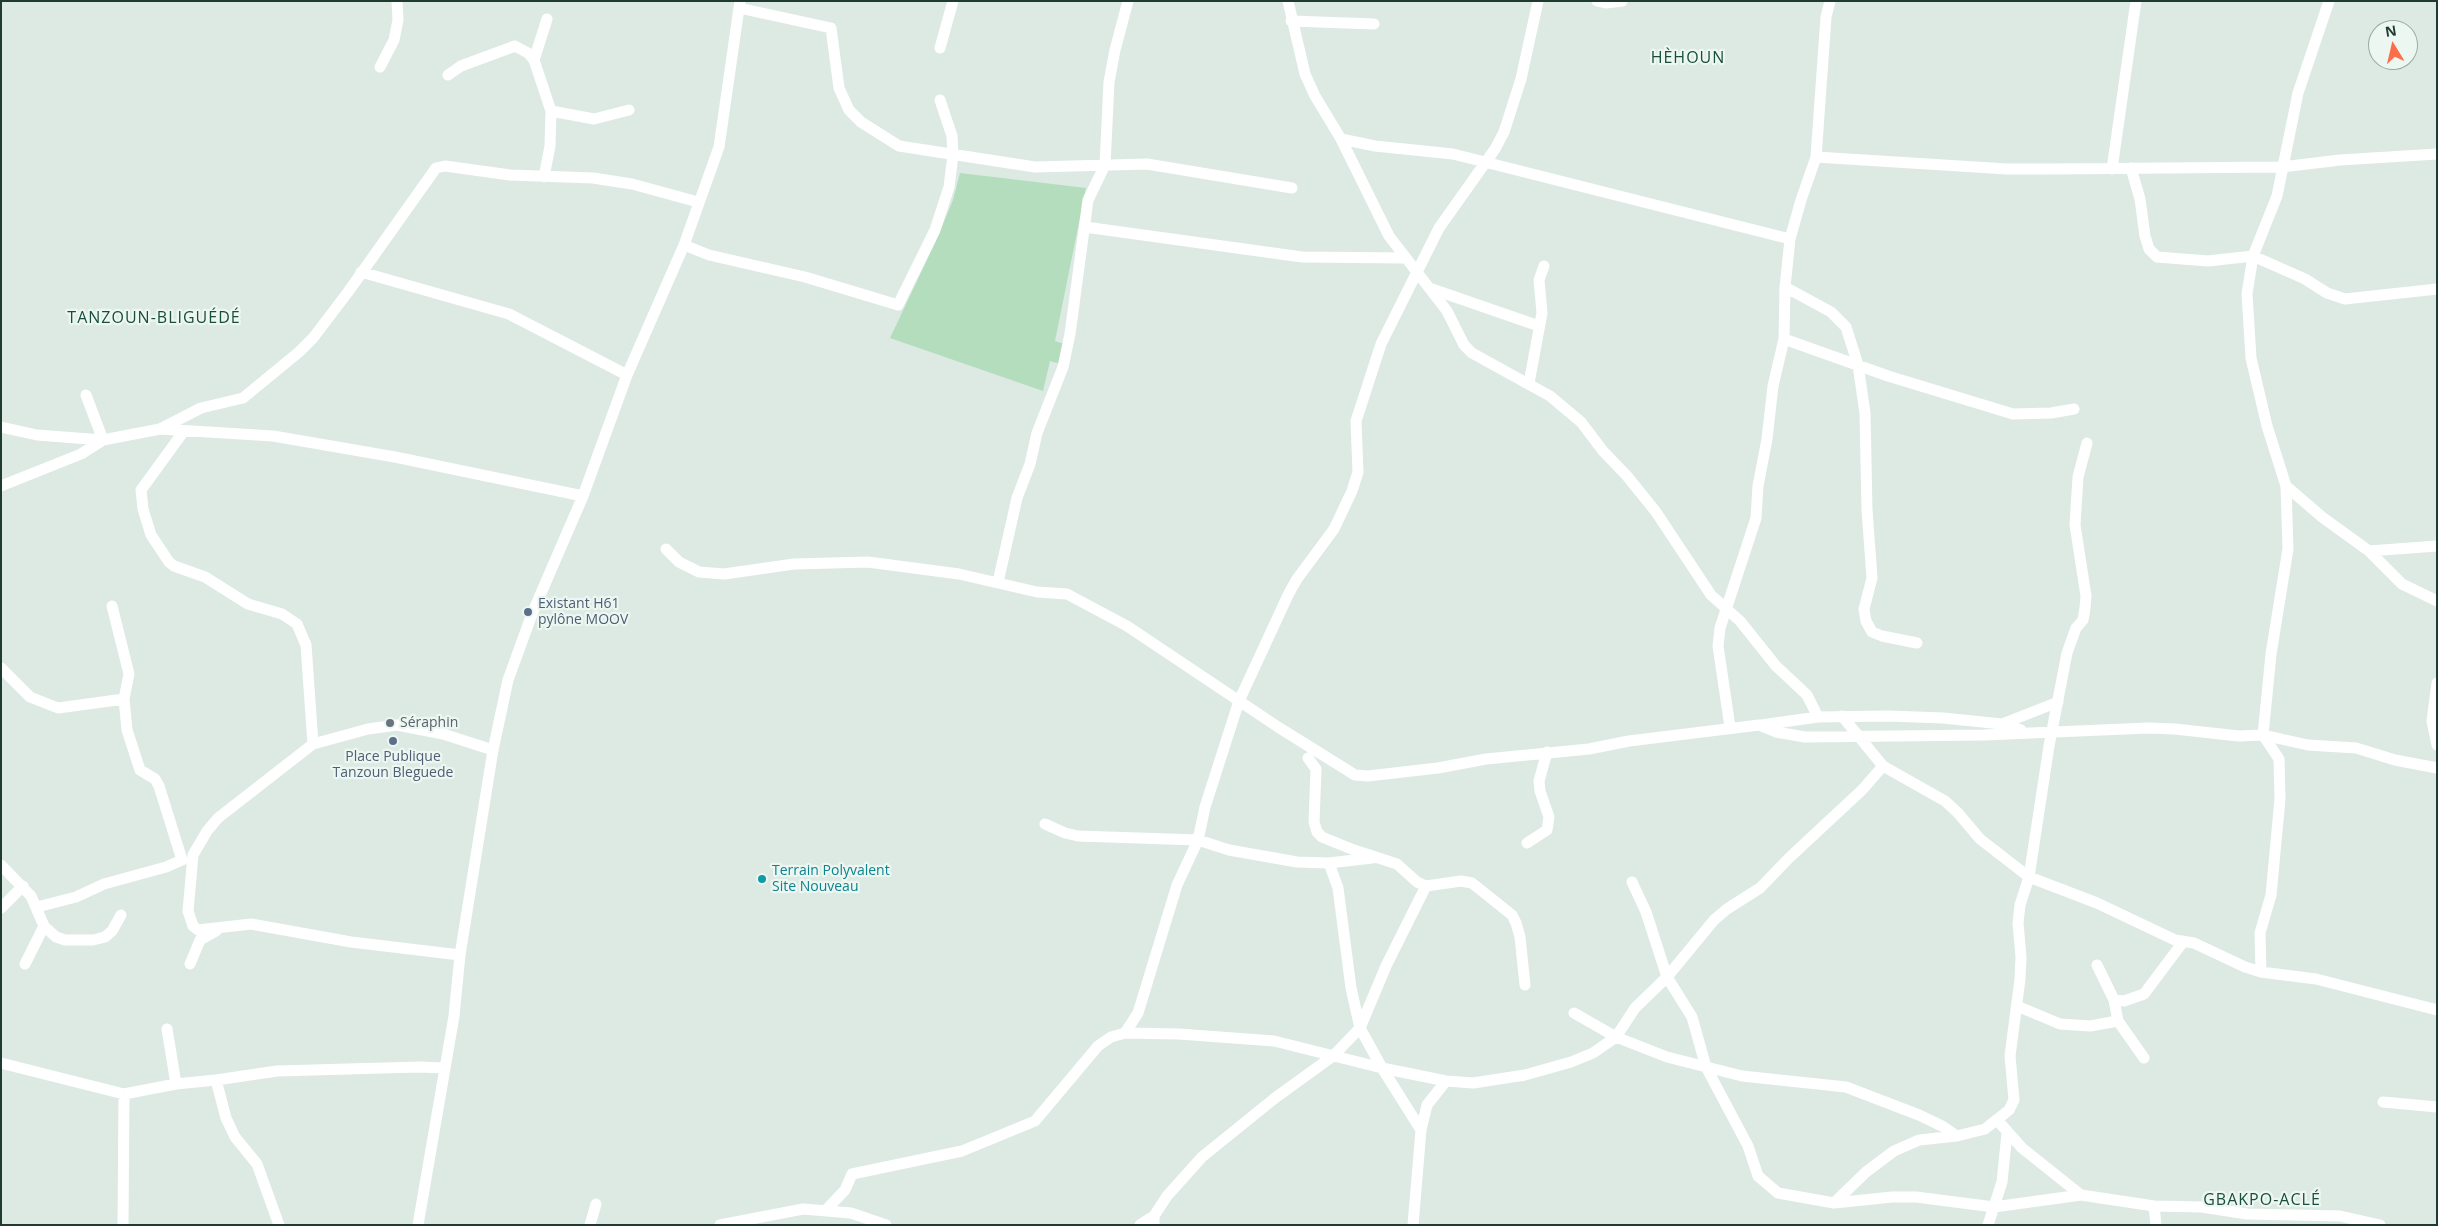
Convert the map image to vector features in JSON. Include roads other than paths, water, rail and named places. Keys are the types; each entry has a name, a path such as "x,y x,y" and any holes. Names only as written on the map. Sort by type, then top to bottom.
{"street":[{"path":"380,67 394,40 398,20 397,1"},
{"path":"940,48 953,1"},
{"path":"998,582 1017,498 1030,464 1037,433 1063,368 1088,200 1105,164 1109,82 1128,1"},
{"path":"1288,1 1304,74 1342,139 1389,236 1416,274 1431,289 1447,311 1460,338 1472,353 1550,396 1581,422 1656,512 1711,594 1740,621 1776,666 1807,695 1818,717"},
{"path":"1126,1033 1138,1013 1162,942 1177,885 1198,840 1206,807 1239,701 1289,593 1297,579 1334,530 1352,491 1358,472 1356,422 1381,344 1439,228 1495,149 1506,124 1521,79 1538,1"},
{"path":"1597,1 1606,3 1622,1"},
{"path":"1730,727 1718,646 1725,608 1751,538 1756,518 1758,486 1767,439 1773,386 1784,339 1784,287 1790,239 1800,200 1816,157 1826,17 1830,1"},
{"path":"2112,169 2136,1"},
{"path":"2261,972 2260,933 2271,895 2280,799 2279,759 2263,735 2271,654 2288,549 2286,486 2267,426 2251,358 2247,294 2253,256 2277,196 2298,92 2329,1"},
{"path":"418,1225 454,1016 460,955 493,750 508,680 532,614 583,496 627,375 684,245 719,147 739,4 830,28 839,88 849,110 860,122 899,146 1035,167 1147,164 1292,188"},
{"path":"534,60 547,19"},
{"path":"1291,21 1374,24"},
{"path":"448,75 461,66 515,46 528,53 534,60 551,111 550,146 544,177"},
{"path":"684,245 709,255 804,277 898,305 935,230 949,186 953,155 949,126 940,100"},
{"path":"551,111 594,119 629,110"},
{"path":"1342,139 1375,146 1453,154 1790,239"},
{"path":"1816,157 2007,169 2112,169 2282,168 2340,160 2437,154"},
{"path":"160,429 201,408 231,402 254,390 313,338 436,168 446,166 510,175 592,178 632,184 698,202"},
{"path":"2131,168 2140,199 2145,236 2149,249 2157,257 2208,261 2253,256 2305,279 2327,293 2345,299 2437,289"},
{"path":"1085,227 1302,256 1406,258"},
{"path":"1529,383 1542,305 1540,280 1544,266"},
{"path":"361,272 509,314 627,375"},
{"path":"1784,287 1831,312 1846,327 1858,365 1865,413 1867,510 1872,578 1864,609 1866,621 1872,632 1882,636 1917,643"},
{"path":"1431,289 1539,326"},
{"path":"1784,339 1858,365 2013,414 2051,413 2074,409"},
{"path":"86,395 103,440"},
{"path":"1,427 37,435 103,440 160,429 251,433 394,457 583,496"},
{"path":"184,431 141,490 140,497 147,525 158,547 174,566 205,577 248,604 282,614 297,624 303,633 306,645 313,744"},
{"path":"1,486 81,454 103,440"},
{"path":"1834,1203 1866,1172 1894,1151 1919,1140 1957,1136 1985,1129 1998,1121 2009,1110 2014,1100 2010,1056 2021,957 2018,923 2020,905 2029,877 2066,653 2076,628 2084,620 2085,608 2075,525 2078,477 2087,443"},
{"path":"2286,486 2322,517 2370,551 2402,584 2437,601"},
{"path":"2370,551 2437,546"},
{"path":"666,549 679,562 699,572 724,574 794,564 868,562 959,574 1037,592 1067,594 1089,604 1127,626 1239,701 1355,775 1368,776 1429,770 1486,759 1589,749 1623,742 1730,727 1818,717 1944,718 2002,724 2027,732"},
{"path":"112,606 129,674 123,714 140,770 154,779 159,786 188,857 188,911 193,926 200,935"},
{"path":"1,668 30,697 58,708 124,699"},
{"path":"2437,683 2432,721 2437,745"},
{"path":"2002,724 2058,702"},
{"path":"1842,716 1883,766 1945,802 1958,813 1980,839 2029,877 2097,903 2183,942 2194,943 2245,967 2261,972 2316,979 2437,1010"},
{"path":"1759,725 1794,736 1984,735 2052,730 2148,728 2239,736 2263,735 2308,745 2356,748 2395,760 2437,768"},
{"path":"38,907 76,897 104,884 166,867 188,857 218,818 313,744 368,728 397,726 443,734 493,750"},
{"path":"1526,843 1547,830 1548,817 1539,781 1547,752"},
{"path":"1308,758 1316,769 1314,822 1317,832 1322,837 1354,850 1397,864 1417,882 1426,886 1461,882 1472,883 1512,915 1520,937 1522,973 1525,985"},
{"path":"826,1210 845,1190 852,1174 962,1151 1035,1121 1045,1112 1098,1046 1111,1037 1126,1033 1274,1041 1382,1068 1446,1081 1473,1083 1525,1075 1593,1053 1616,1037 1635,1008 1667,977 1726,908 1760,888 1789,858 1862,790 1883,766"},
{"path":"1045,824 1065,833 1078,836 1198,840 1229,850 1274,858 1329,863 1378,858"},
{"path":"1329,863 1338,888 1351,988 1360,1028 1382,1068 1421,1130"},
{"path":"1,865 23,886 38,907 44,926 56,937 65,940 93,940 105,937 112,931 121,915"},
{"path":"1632,882 1649,918 1667,977 1692,1017 1706,1067 1748,1146 1758,1176 1766,1185 1778,1193 1834,1203 1892,1197 1916,1197 1994,1207 2081,1195 2154,1206 2202,1207 2247,1214 2341,1220 2380,1225"},
{"path":"1,908 23,886"},
{"path":"1140,1225 1154,1220 1166,1196 1202,1157 1275,1098 1333,1056 1360,1028 1386,966 1426,886"},
{"path":"200,935 236,924 257,924 351,942 460,955"},
{"path":"25,964 44,926"},
{"path":"190,964 200,935"},
{"path":"2114,1000 2124,1001 2144,994 2183,942"},
{"path":"2097,964 2114,1000 2118,1022 2144,1058"},
{"path":"2017,1006 2060,1024 2090,1026 2118,1022"},
{"path":"1574,1013 1616,1037 1640,1048 1742,1076 1846,1087 1920,1115 1957,1136"},
{"path":"167,1029 176,1084"},
{"path":"1,1063 124,1094 176,1084 278,1071 444,1068"},
{"path":"216,1080 226,1118 235,1137 257,1164 279,1225"},
{"path":"1413,1225 1421,1130 1427,1105 1446,1081"},
{"path":"123,1225 124,1094"},
{"path":"2383,1102 2437,1107"},
{"path":"1998,1121 2007,1133 2081,1195"},
{"path":"1988,1225 2002,1182 2007,1133"},
{"path":"590,1225 596,1204"},
{"path":"2154,1206 2156,1225"},
{"path":"720,1225 803,1209 859,1215 886,1225"}],"place":[{"name":"Existant H61 pylône MOOV","path":"528,612"},
{"name":"Séraphin","path":"390,723"},
{"name":"Place Publique Tanzoun Bleguede","path":"393,741"},
{"name":"Terrain Polyvalent Site Nouveau","path":"762,879"}],"district":[{"name":"HÈHOUN","path":"1688,58"},
{"name":"TANZOUN-BLIGUÉDÉ","path":"154,318"},
{"name":"GBAKPO-ACLÉ","path":"2262,1200"}]}
